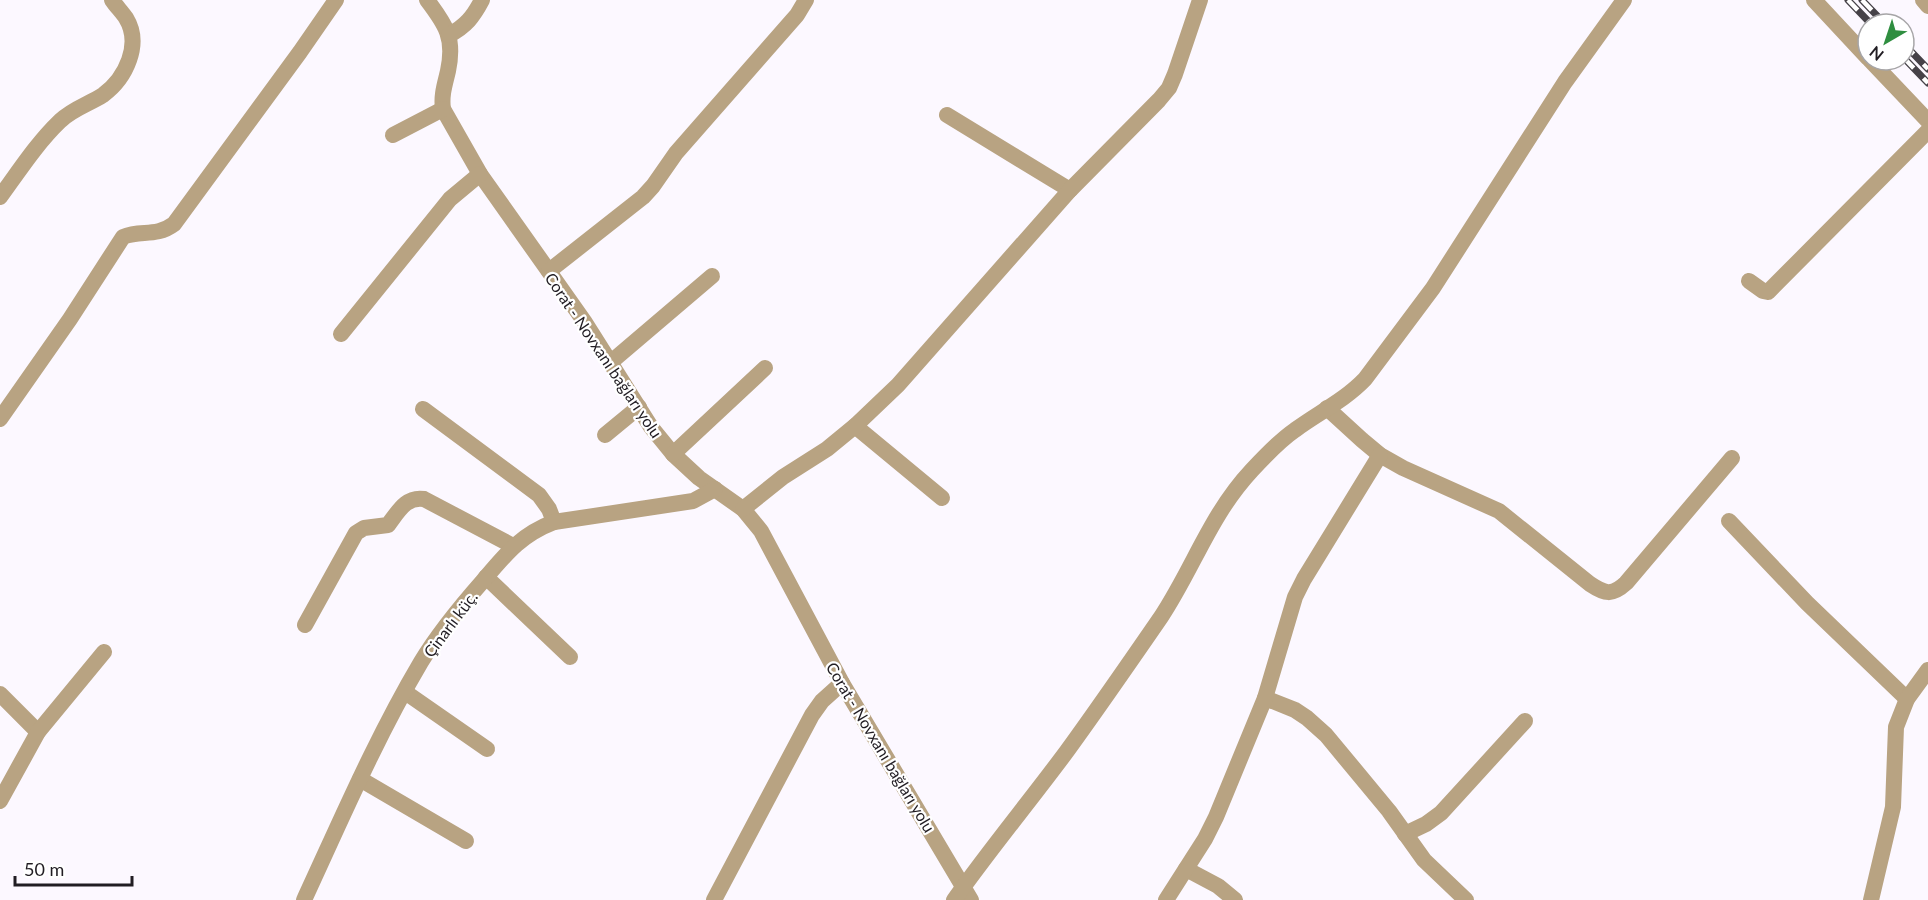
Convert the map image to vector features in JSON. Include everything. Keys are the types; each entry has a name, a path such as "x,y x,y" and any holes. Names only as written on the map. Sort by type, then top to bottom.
{"street":[{"path":"0,197 62,118 104,94 123,72 132,55 133,39 127,19 112,0"},
{"path":"0,419 70,319 123,237 128,234 154,233 174,224 336,0"},
{"path":"393,135 443,109 441,99 450,54 449,35 444,22 427,0"},
{"path":"449,35 464,27 471,20 482,0"},
{"path":"549,271 630,209 653,186 676,153 797,15 806,0"},
{"path":"743,509 783,477 827,449 898,385 1070,190 1169,88 1200,0"},
{"path":"963,896 1162,615 1210,527 1230,496 1251,470 1293,431 1365,380 1433,288 1565,82 1624,0"},
{"path":"1814,0 1856,45"},
{"path":"1923,0 1928,6"},
{"path":"1881,72 1928,121"},
{"name":"Corat - Novxanı bağları yolu","path":"443,109 480,174 611,362 651,427 699,478 743,509 761,531 842,683 903,783 963,896"},
{"path":"947,115 1070,190"},
{"path":"1749,281 1768,292 1928,131"},
{"path":"340,334 450,199 480,174"},
{"path":"611,362 712,276"},
{"path":"674,454 765,368"},
{"path":"605,435 639,407"},
{"path":"1327,408 1380,455 1403,468 1499,511 1590,584 1610,593 1626,583 1732,458"},
{"path":"423,409 540,495 554,522"},
{"path":"855,426 942,498"},
{"path":"1166,900 1216,817 1265,698 1295,597 1380,455"},
{"name":"Çinarlı küç.","path":"304,900 360,779 405,692 434,644 513,546 536,528 554,522 693,501 715,489"},
{"path":"305,625 356,533 364,528 388,525 402,507 417,497 424,498 513,546"},
{"path":"1729,521 1807,603 1907,699"},
{"path":"486,577 570,657"},
{"path":"0,801 38,732 104,652"},
{"path":"1871,900 1893,807 1896,727 1907,699 1928,670"},
{"path":"714,900 812,715 822,701 842,683"},
{"path":"405,692 487,749"},
{"path":"0,694 38,732"},
{"path":"1265,698 1295,710 1326,735 1389,811 1424,860 1466,900"},
{"path":"1405,834 1426,824 1441,813 1525,721"},
{"path":"360,779 466,841"},
{"path":"1186,869 1218,886 1235,900"}],"railway":[{"path":"1848,0 1860,12"},
{"path":"1862,0 1874,12"},
{"path":"1916,56 1928,69"},
{"path":"1916,70 1928,83"}]}
